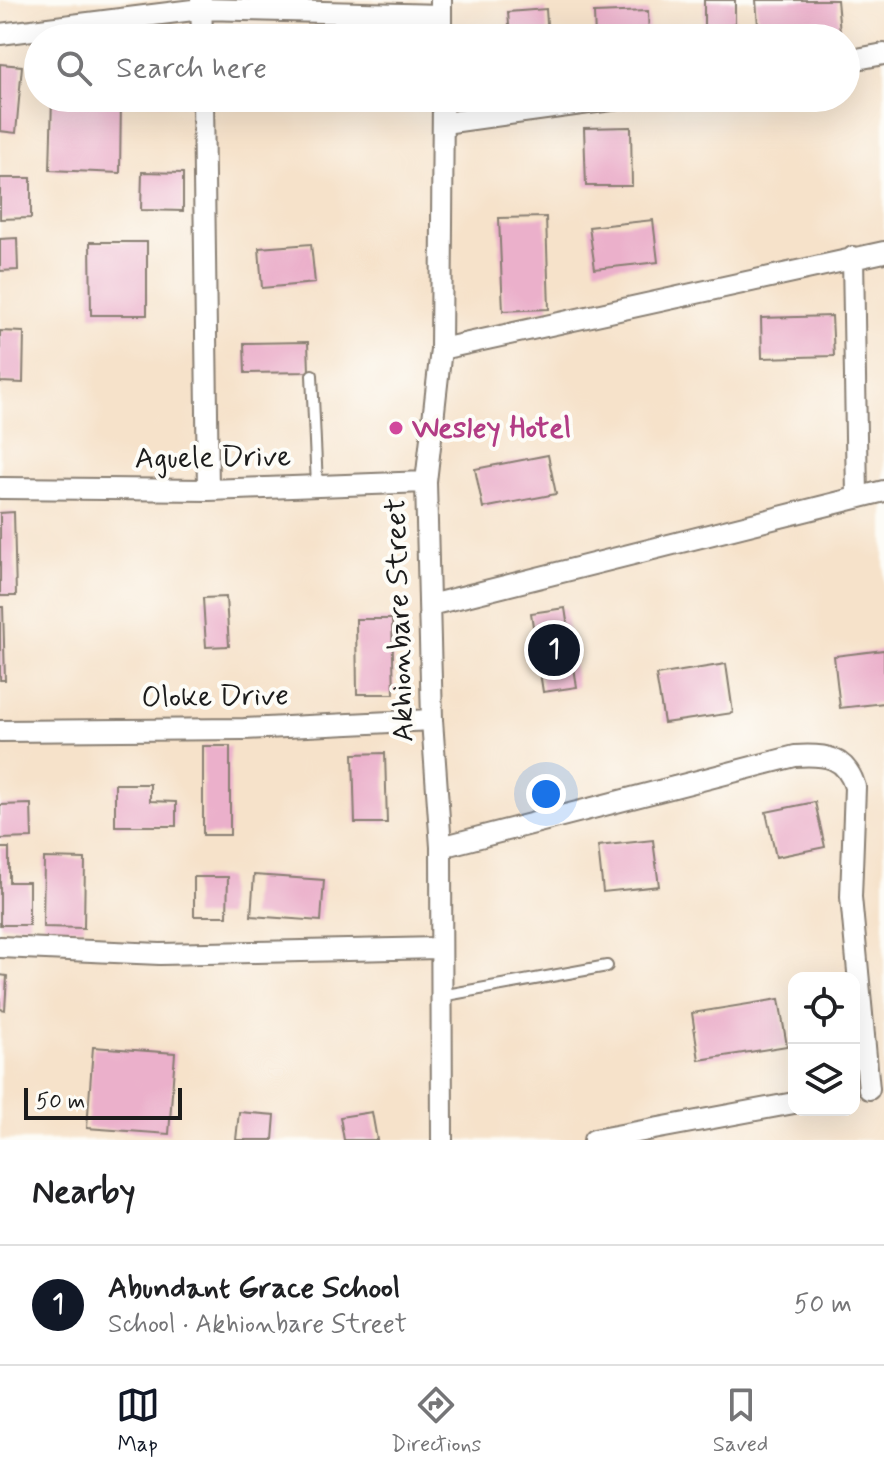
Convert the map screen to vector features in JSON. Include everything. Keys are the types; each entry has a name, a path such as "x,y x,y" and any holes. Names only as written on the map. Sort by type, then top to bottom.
{"street":[{"path":"69,24 201,5 441,8"},
{"path":"0,34 24,31"},
{"path":"860,58 884,54"},
{"path":"203,112 208,490"},
{"name":"Akhionbare Street","path":"442,1140 441,847 432,720 426,482 441,349 444,112"},
{"path":"444,123 524,112"},
{"path":"441,349 884,252"},
{"path":"853,257 857,496"},
{"name":"Aguele Drive","path":"0,488 208,490 426,482"},
{"path":"430,605 884,491"},
{"name":"Oloke Drive","path":"0,731 244,729 432,720"},
{"path":"441,847 795,756 821,754 842,762 851,773 855,787 851,897 869,1090"},
{"path":"0,947 160,954 439,948"},
{"path":"594,1140 788,1104"}],"lane":[{"path":"312,375 317,486"},
{"path":"441,996 607,966"}],"building":[{"path":"704,0 735,0 735,24 704,24"},
{"path":"756,0 837,0 839,24 758,24"},
{"path":"546,9 547,24 509,24 508,12"},
{"path":"648,11 648,24 594,24 594,13"},
{"path":"0,64 22,66 16,133 0,131"},
{"path":"52,112 121,112 120,173 50,170"},
{"path":"631,127 632,186 586,186 584,128"},
{"path":"142,172 183,173 183,211 141,210"},
{"path":"0,178 31,178 31,218 0,219"},
{"path":"546,217 549,309 503,311 499,218"},
{"path":"653,220 658,262 595,269 589,227"},
{"path":"17,238 18,270 0,271 0,239"},
{"path":"90,242 147,242 147,315 91,315"},
{"path":"311,244 315,283 262,288 259,248"},
{"path":"832,316 834,356 762,358 761,318"},
{"path":"0,331 24,332 23,383 0,382"},
{"path":"308,342 309,372 245,373 244,343"},
{"path":"548,455 556,494 483,508 475,469"},
{"path":"14,512 16,596 0,596 0,513"},
{"path":"226,597 229,646 206,647 203,598"},
{"path":"0,607 3,607 5,680 0,680"},
{"path":"565,608 577,687 543,692 531,613"},
{"path":"356,619 392,619 394,694 357,694"},
{"path":"884,650 884,703 840,708 834,656"},
{"path":"726,664 733,713 664,723 656,675"},
{"path":"203,746 230,746 230,835 203,835"},
{"path":"385,753 387,823 355,823 353,754"},
{"path":"115,784 150,784 150,801 176,802 176,826 115,826"},
{"path":"815,802 825,847 776,857 766,812"},
{"path":"31,804 32,838 0,839 0,805"},
{"path":"653,840 659,886 603,892 598,846"},
{"path":"0,848 9,848 9,882 29,882 29,925 0,925"},
{"path":"44,858 85,859 84,928 43,927"},
{"path":"254,875 324,880 321,921 251,916"},
{"path":"194,877 228,877 227,916 194,916"},
{"path":"0,975 7,976 5,1010 0,1009"},
{"path":"779,999 787,1046 699,1060 692,1013"},
{"path":"93,1047 175,1053 169,1134 87,1128"},
{"path":"239,1112 275,1115 273,1140 236,1140"},
{"path":"372,1112 377,1140 344,1140 340,1117"}],"place":[{"name":"Wesley Hotel","path":"396,428"},
{"name":"Abundant Grace School","path":"554,650"}]}
